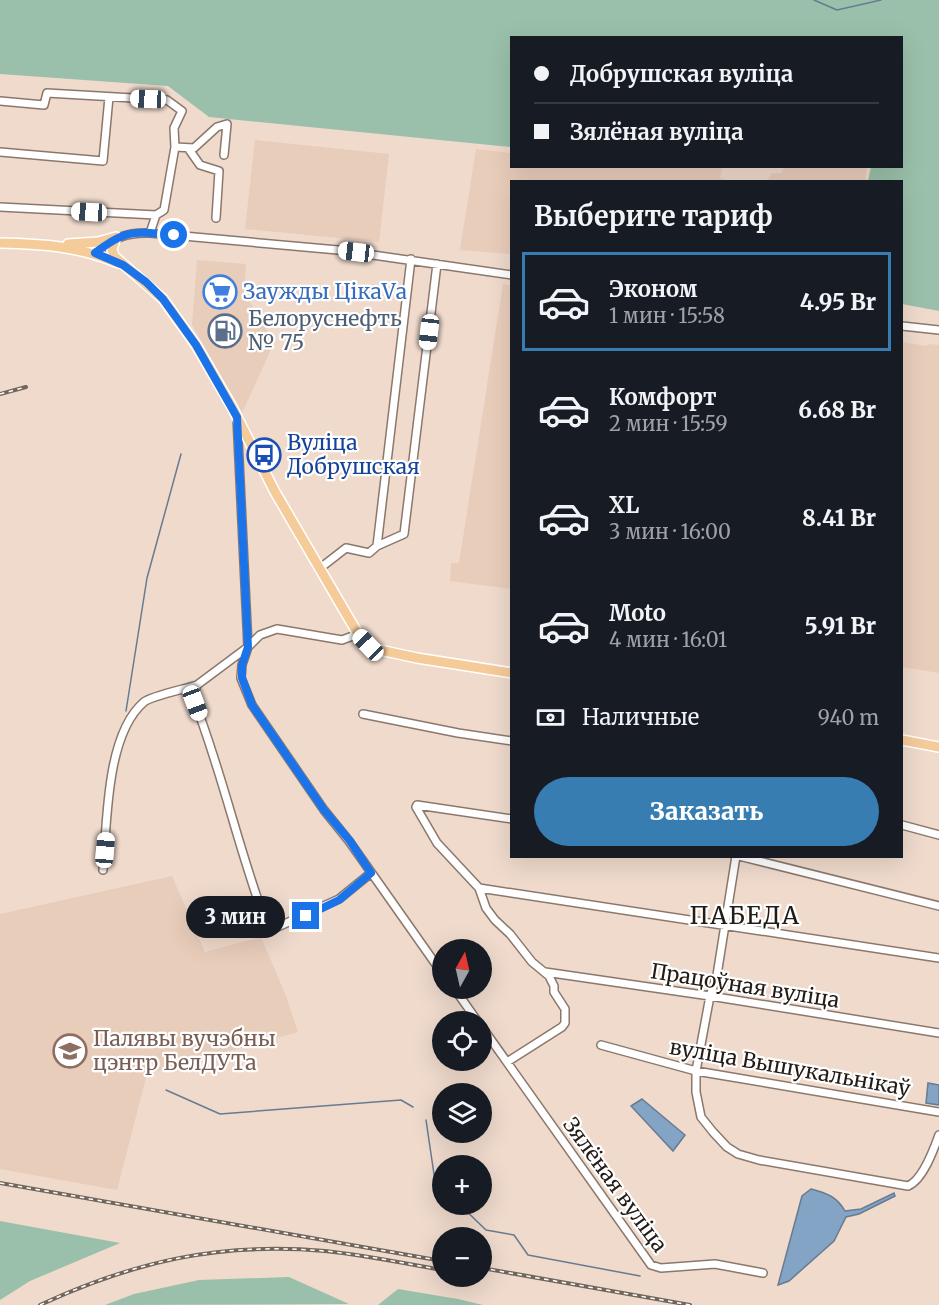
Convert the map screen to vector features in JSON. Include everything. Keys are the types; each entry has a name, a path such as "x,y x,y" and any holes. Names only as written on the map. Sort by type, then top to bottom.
{"main road":[{"path":"0,243 98,242 116,237"},
{"path":"116,237 112,249 114,256 146,282 172,310 196,345 237,417 275,492 358,634 368,645 380,650 510,673"},
{"path":"52,244 95,253 123,265"},
{"path":"903,740 939,747"}],"street":[{"path":"0,101 44,105 47,93 167,100 182,111 174,128 175,147 164,210 156,215 0,207"},
{"path":"0,152 103,160 109,98"},
{"path":"175,147 194,148 217,127 227,124 224,155"},
{"path":"188,148 200,165 219,171 216,218"},
{"path":"150,233 156,215"},
{"path":"95,253 116,237 126,234 150,233 338,250 510,275"},
{"path":"377,546 411,260"},
{"path":"319,569 346,548 369,553 377,546 404,534 437,264"},
{"path":"903,326 939,330"},
{"path":"237,417 248,647 242,665 242,678 252,705 324,810 350,841 432,959"},
{"path":"103,870 112,767 128,721 145,701 197,685 248,647 260,635 277,629 342,640 358,634"},
{"path":"197,685 194,694 195,703 251,884 269,931 339,900 371,873"},
{"path":"363,714 510,741"},
{"path":"507,1062 562,1027 565,1023 565,1009 554,992 552,981 495,920 486,908 479,888 437,843 417,809 417,805 510,819"},
{"path":"903,825 939,835"},
{"path":"738,858 717,975 710,996 696,1071 697,1105 701,1117 727,1147 738,1154 759,1160 903,1185 913,1184 932,1153 939,1135"},
{"path":"746,858 939,906"},
{"path":"479,888 939,958"},
{"name":"Працоўная вуліца","path":"545,972 939,1033"},
{"name":"Зялёная вуліца","path":"492,1041 651,1265 661,1268 715,1264 763,1273"},
{"name":"вуліца Вышукальнікаў","path":"602,1045 696,1071 939,1112"}],"shaded area":[{"path":"255,140 389,154 379,242 245,229"},
{"path":"476,149 510,153 510,168 722,168 720,178 727,180 510,180 510,254 460,250"},
{"path":"784,168 867,168 865,180 768,180 772,173 781,173"},
{"path":"197,260 246,264 244,292 274,343 242,413 192,325"},
{"path":"503,284 510,286 510,589 450,581 451,563 459,563"},
{"path":"903,342 927,346 928,344 939,345 939,673 903,667"},
{"name":"Палявы вучэбны цэнтр БелДУТа","path":"172,876 205,952 261,937 286,996 298,1032 147,1074 117,1190 0,1169 0,914"}],"green space":[{"path":"0,0 939,0 939,311 903,304 903,180 868,180 871,168 903,168 903,36 510,36 510,147 209,117 168,86 0,74"},
{"path":"0,1221 120,1243 30,1281 0,1300"},
{"path":"289,1277 349,1304 105,1305 134,1294 199,1280"},
{"path":"398,1289 458,1299 483,1305 378,1305"}],"water":[{"path":"928,1083 939,1085 939,1105 926,1103"},
{"path":"642,1099 685,1135 673,1151 631,1106"},
{"path":"811,1189 831,1196 845,1211 861,1209 894,1193 895,1196 859,1214 846,1217 834,1241 789,1281 778,1285 802,1196"}],"waterway":[{"path":"814,0 837,10 881,0"},
{"path":"126,711 147,578 181,454"},
{"path":"166,1090 220,1114 401,1100 413,1107"},
{"path":"426,1120 432,1161"},
{"path":"470,1215 486,1230 514,1235 528,1255 640,1276"}],"railway":[{"path":"0,394 26,387"},
{"path":"0,1183 432,1259"},
{"path":"40,1305 144,1266 179,1258 250,1249 325,1251 432,1268"},
{"path":"492,1270 690,1305"}],"place":[{"name":"Заужды ЦікаVа","path":"220,292"},
{"name":"Белоруснефть № 75","path":"225,331"},
{"name":"Вуліца Добрушская","path":"264,455"},
{"name":"Палявы вучэбны цэнтр БелДУТа","path":"70,1051"}],"district":[{"name":"ПАБЕДА","path":"745,916"}],"route":[{"path":"174,235 126,234 116,237 95,253 123,265 146,282 163,299 196,345 237,417 248,647 241,671 244,685 252,705 324,810 350,841 371,873 339,900 306,916"}]}
